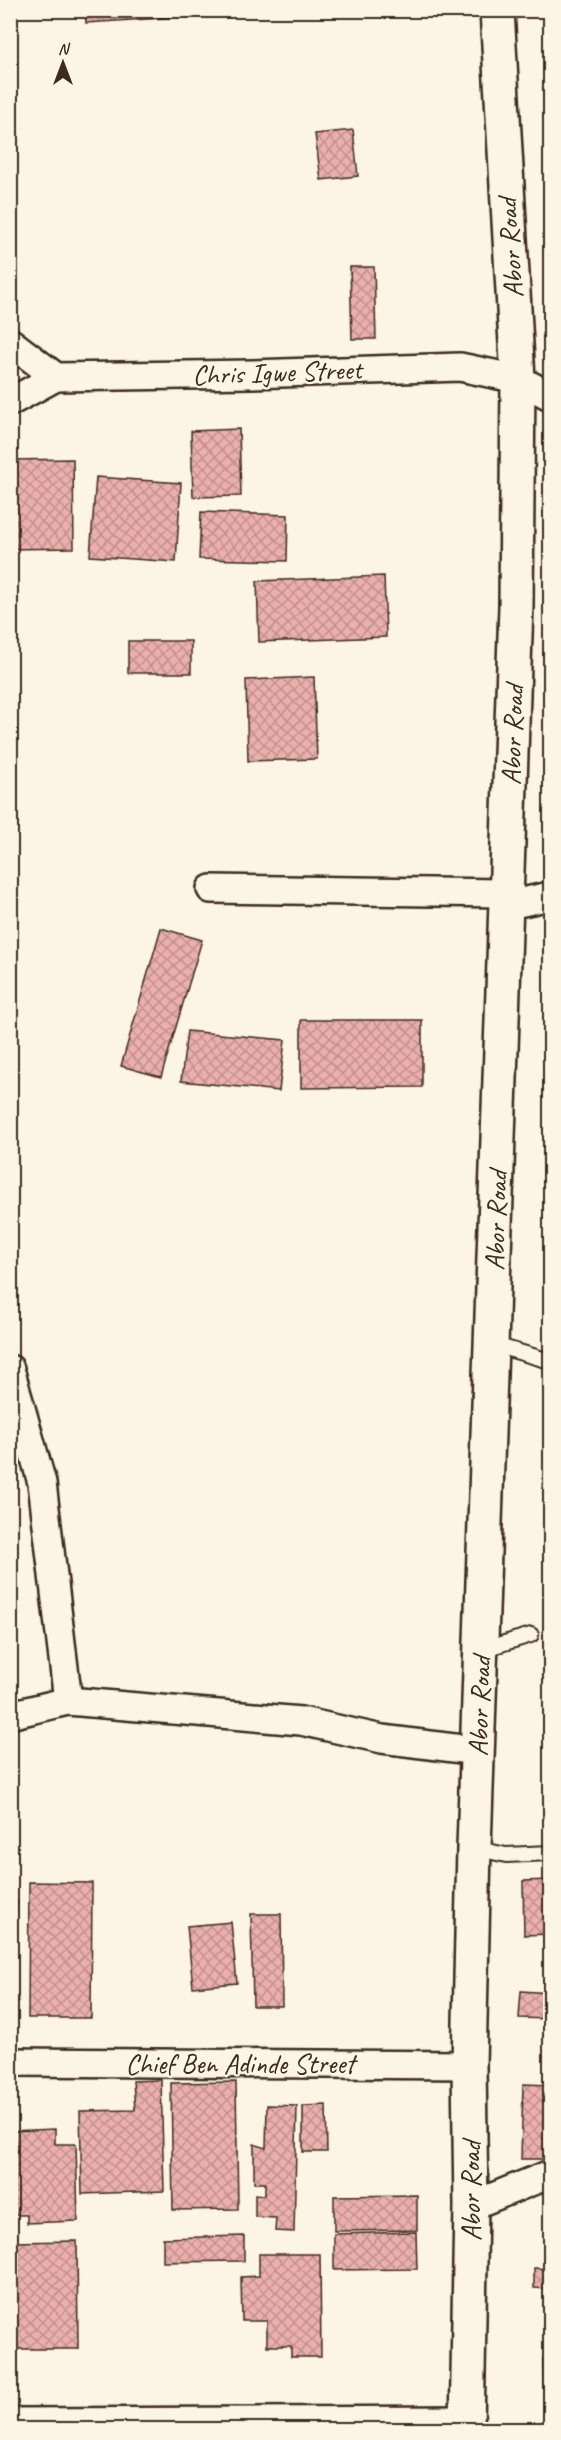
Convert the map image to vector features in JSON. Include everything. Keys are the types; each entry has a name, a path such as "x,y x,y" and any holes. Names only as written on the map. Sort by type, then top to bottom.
{"street":[{"name":"Abor Road","path":"467,2425 471,2206 469,2065 474,1848 516,606 518,379 497,10"},
{"path":"10,342 56,377 10,402"},
{"name":"Chris Igwe Street","path":"56,377 252,374 460,367 518,379 550,396"},
{"path":"211,889 505,900 550,896"},
{"path":"10,1369 42,1483 68,1701"},
{"path":"10,1715 68,1701 301,1721 382,1739 478,1751"},
{"name":"Chief Ben Adinde Street","path":"10,2062 469,2065"},
{"path":"471,2206 550,2174"},
{"path":"10,2422 51,2425 467,2425"}],"lane":[{"path":"491,1344 550,1361"},
{"path":"481,1650 531,1635"},
{"path":"474,1848 506,1855 550,1853"}],"building":[{"path":"85,10 225,10 225,14 86,23"},
{"path":"353,130 358,176 321,180 315,134"},
{"path":"350,267 374,267 376,339 352,339"},
{"path":"239,429 241,496 193,497 191,431"},
{"path":"73,459 74,548 10,549 10,460"},
{"path":"96,477 181,483 176,562 90,556"},
{"path":"201,512 288,515 287,561 199,559"},
{"path":"384,576 386,637 259,642 257,581"},
{"path":"128,641 191,641 191,673 128,673"},
{"path":"314,677 317,759 248,761 246,680"},
{"path":"161,928 202,940 161,1077 121,1066"},
{"path":"301,1020 422,1020 422,1087 301,1088"},
{"path":"187,1031 285,1040 279,1091 181,1081"},
{"path":"548,1472 550,1472 550,1510 549,1510"},
{"path":"550,1880 550,1934 524,1935 523,1881"},
{"path":"29,1882 92,1883 91,2018 28,2018"},
{"path":"10,1901 17,1901 12,1989 10,1989"},
{"path":"251,1914 281,1914 282,2006 253,2006"},
{"path":"231,1922 237,1983 193,1987 187,1926"},
{"path":"547,1952 550,1952 550,1986 549,1986"},
{"path":"521,1991 550,1993 550,2019 519,2018"},
{"path":"547,2044 550,2044 550,2081"},
{"path":"161,2080 164,2191 82,2194 80,2111 135,2110 133,2081"},
{"path":"236,2082 238,2209 173,2210 171,2083"},
{"path":"523,2084 550,2085 550,2159 521,2159"},
{"path":"267,2105 297,2106 294,2232 275,2231 276,2218 255,2217 255,2194 265,2195 265,2183 254,2183 254,2144 266,2148"},
{"path":"326,2105 327,2152 303,2152 303,2106"},
{"path":"55,2129 55,2144 76,2144 78,2221 27,2223 27,2215 10,2215 10,2131"},
{"path":"417,2195 417,2230 334,2231 334,2196"},
{"path":"416,2232 417,2269 334,2270 334,2234"},
{"path":"244,2236 244,2261 163,2262 163,2238"},
{"path":"77,2241 78,2349 10,2349 10,2242"},
{"path":"259,2254 320,2254 321,2357 291,2357 291,2346 267,2346 267,2321 242,2321 241,2277 259,2276"},
{"path":"534,2268 550,2269 550,2289 534,2288"},
{"path":"550,2300 550,2330 549,2330"},
{"path":"543,2359 550,2359 550,2424 545,2424"}]}
